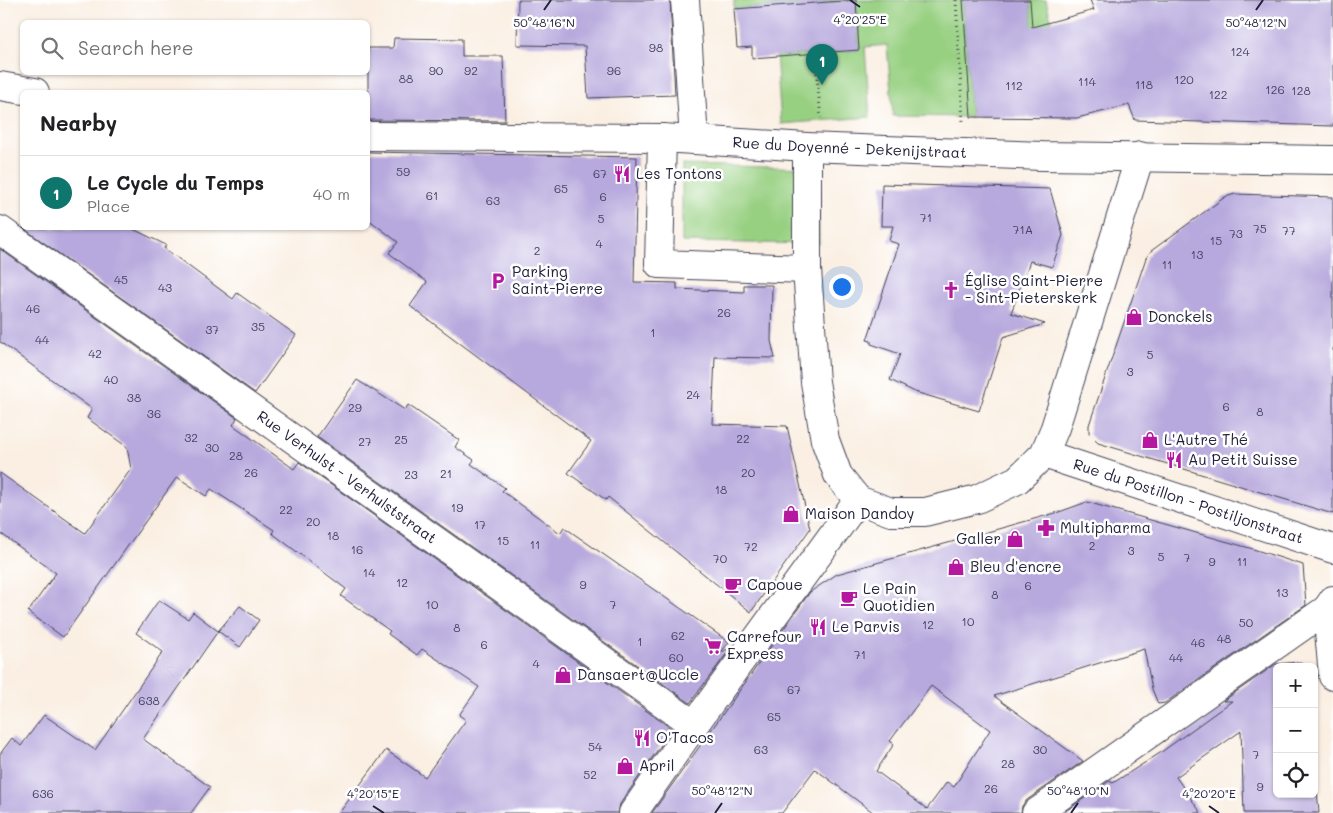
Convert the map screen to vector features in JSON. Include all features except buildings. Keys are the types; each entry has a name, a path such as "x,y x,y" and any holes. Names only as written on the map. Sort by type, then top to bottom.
{"street":[{"path":"684,0 694,140"},
{"path":"0,86 23,90"},
{"name":"Rue du Doyenné - Dekenijstraat","path":"370,136 662,138 807,147 1042,156 1333,160"},
{"path":"662,138 659,264 807,269"},
{"path":"807,147 807,269 814,382 825,440 838,474 858,500 891,512 925,512 978,499 1017,480 1044,454 1055,428 1140,156"},
{"name":"Rue Verhulst - Verhulststraat","path":"0,230 694,725"},
{"name":"Rue du Postillon - Postiljonstraat","path":"1044,454 1333,549"},
{"path":"633,813 694,725 858,500"},
{"path":"1330,605 1333,676"},
{"path":"1036,813 1330,605"}],"path":[{"path":"956,0 963,122"},
{"path":"816,68 822,121"}],"green space":[{"path":"734,0 855,0 734,9"},
{"path":"856,0 963,0 971,117 893,116 887,45 865,47 870,117 781,124 776,53 781,56 859,50"},
{"path":"1030,0 1046,0 1058,46 1033,48"},
{"path":"682,165 819,168 819,244 682,242"}],"place":[{"name":"Le Cycle du Temps","path":"822,85"},
{"name":"Les Tontons","path":"622,174"},
{"name":"Parking Saint-Pierre","path":"498,281"},
{"name":"Église Saint-Pierre - Sint-Pieterskerk","path":"951,290"},
{"name":"Donckels","path":"1134,317"},
{"name":"L'Autre Thé","path":"1150,440"},
{"name":"Au Petit Suisse","path":"1174,460"},
{"name":"Maison Dandoy","path":"791,514"},
{"name":"Multipharma","path":"1046,528"},
{"name":"Galler","path":"1015,539"},
{"name":"Bleu d'encre","path":"956,567"},
{"name":"Capoue","path":"733,585"},
{"name":"Le Pain Quotidien","path":"849,598"},
{"name":"Le Parvis","path":"818,627"},
{"name":"Carrefour Express","path":"713,646"},
{"name":"Dansaert@Uccle","path":"563,675"},
{"name":"O'Tacos","path":"642,738"},
{"name":"April","path":"625,766"}]}
